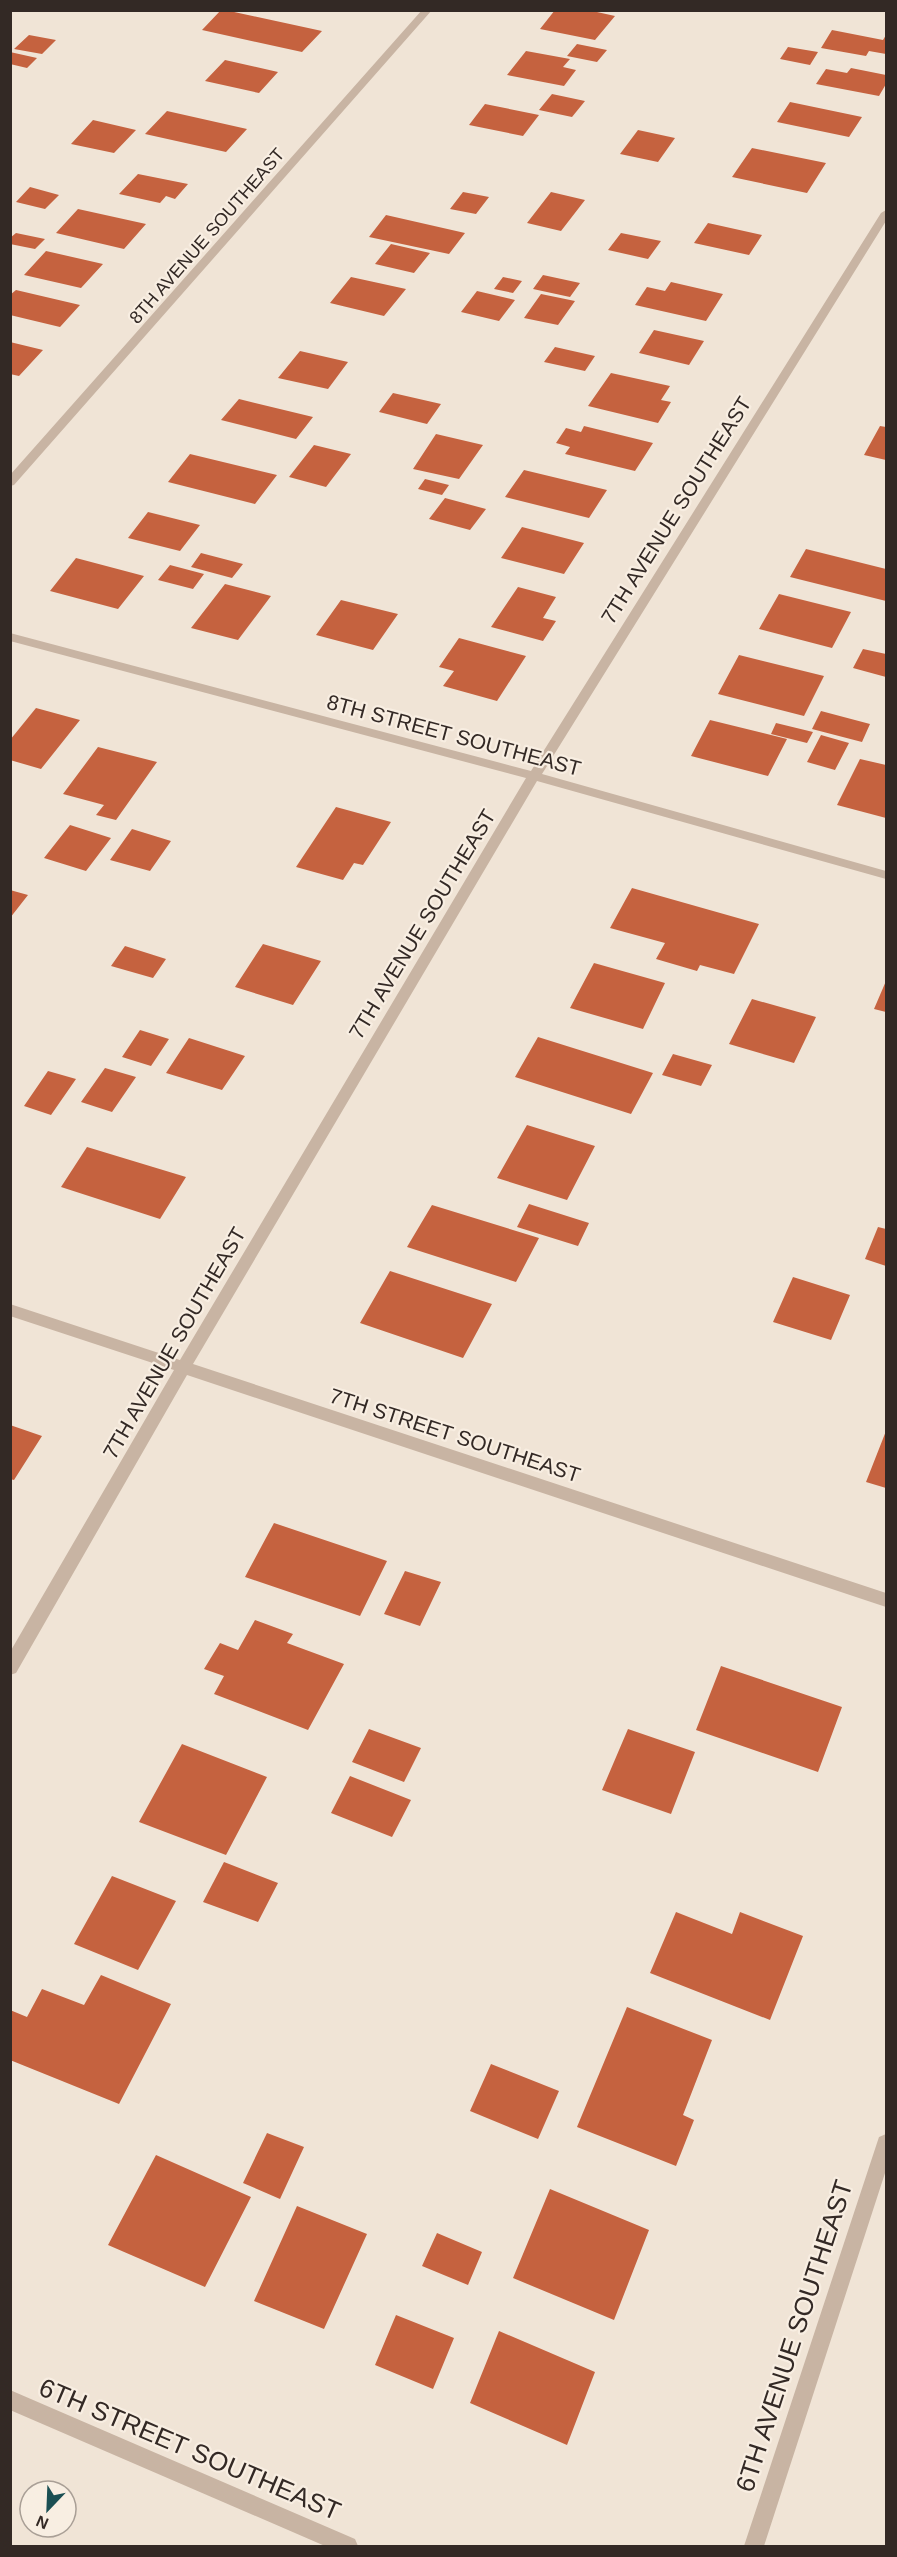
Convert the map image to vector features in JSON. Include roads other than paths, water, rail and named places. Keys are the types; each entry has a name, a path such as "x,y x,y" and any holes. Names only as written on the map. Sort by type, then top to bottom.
{"street":[{"name":"8TH AVENUE SOUTHEAST","path":"10,483 428,10"},
{"name":"7TH AVENUE SOUTHEAST","path":"10,1668 183,1368 534,776 886,213"},
{"name":"8TH STREET SOUTHEAST","path":"10,637 534,776 886,875"},
{"name":"7TH STREET SOUTHEAST","path":"10,1310 886,1600"},
{"name":"6TH AVENUE SOUTHEAST","path":"754,2547 886,2143"},
{"name":"6TH STREET SOUTHEAST","path":"10,2400 348,2547"}]}
